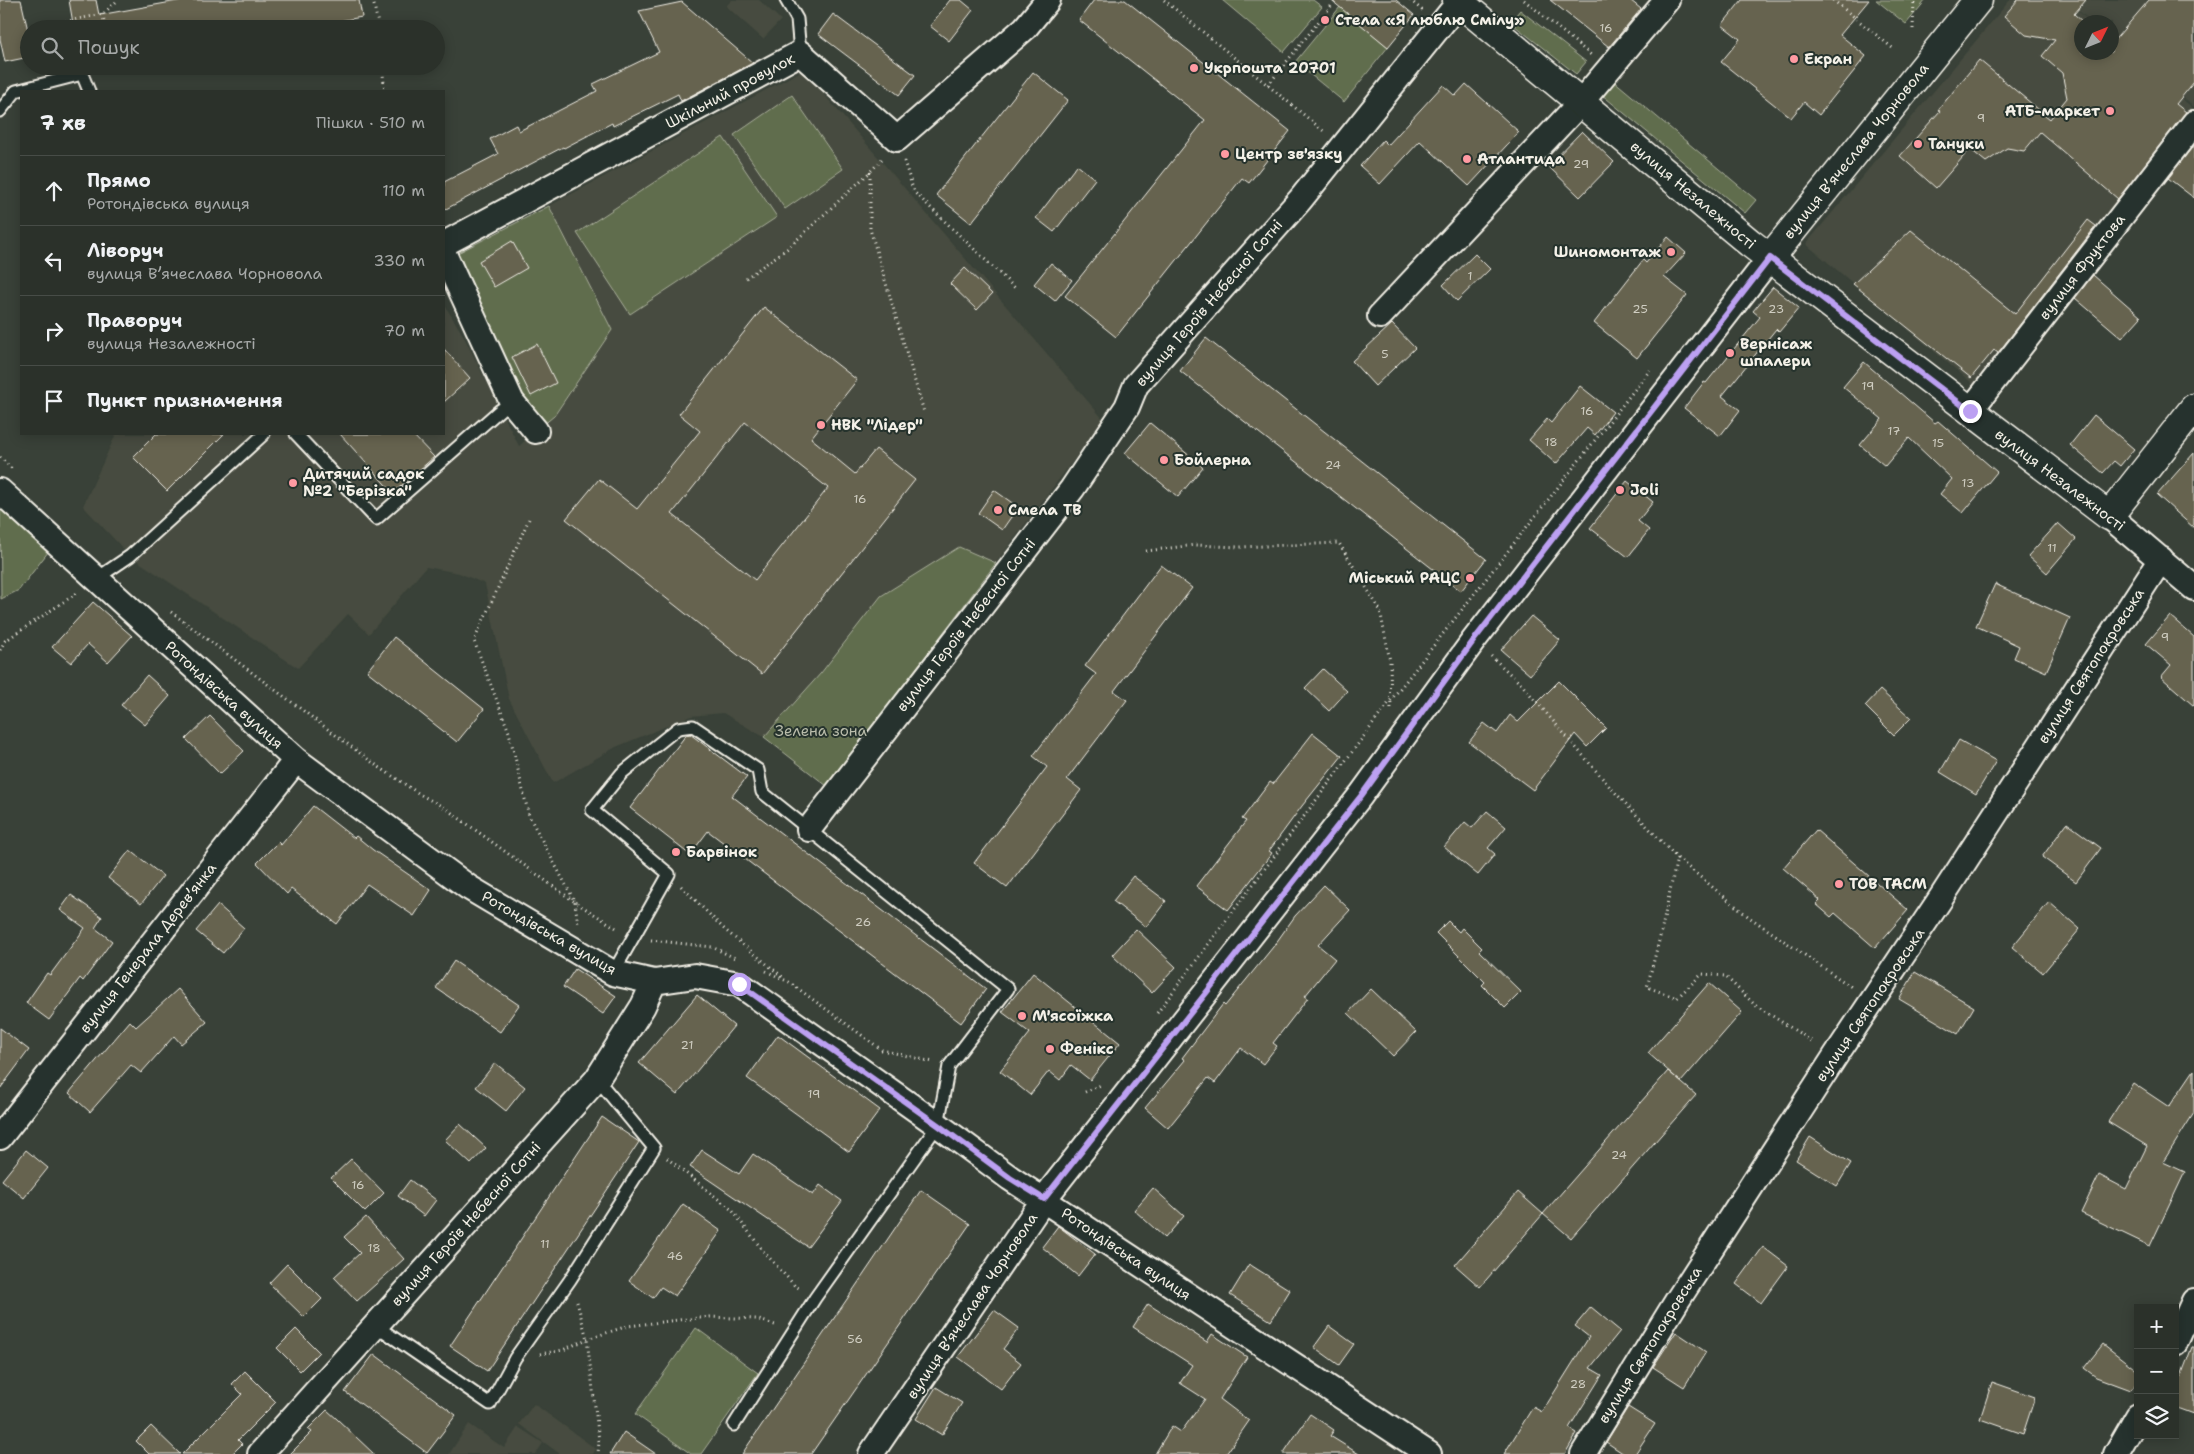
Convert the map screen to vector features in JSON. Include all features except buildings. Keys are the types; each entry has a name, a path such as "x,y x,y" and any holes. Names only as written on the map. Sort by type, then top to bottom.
{"street":[{"path":"896,139 1024,28 1048,0"},
{"path":"1380,316 1581,102 1667,0"},
{"name":"вулиця Вʼячеслава Чорновола","path":"871,1454 1044,1199 1361,796 1474,640 1770,258 1978,0"},
{"name":"вулиця Незалежності","path":"1458,1 1770,258 2109,516 2194,588"},
{"name":"вулиця Героїв Небесної Сотні","path":"809,829 1072,489 1127,407 1136,385 1300,200 1458,1"},
{"name":"Шкільний провулок","path":"445,243 800,53 896,139"},
{"name":"вулиця Фруктова","path":"1970,411 2194,123"},
{"path":"445,256 512,402 536,431"},
{"path":"2109,516 2194,408"},
{"name":"Ротондівська вулиця","path":"0,491 296,760 468,887 613,973 654,982 696,976 739,984 1010,1178 1429,1454"},
{"name":"вулиця Святопокровська","path":"1583,1454 1677,1302 1836,1055 1939,902 2161,559"},
{"name":"вулиця Генерала Деревʼянка","path":"0,1137 296,760"},
{"name":"вулиця Героїв Небесної Сотні","path":"260,1454 596,1079 643,1006 654,982"},
{"path":"2179,1334 2194,1301"},
{"path":"2116,1454 2134,1423"}],"lane":[{"path":"786,0 797,19 800,53"},
{"path":"0,111 16,91 58,78 76,75"},
{"path":"82,75 89,90"},
{"path":"297,435 376,519 500,410 512,402"},
{"path":"96,580 130,556 263,435"},
{"path":"613,973 669,874 592,810 622,773 678,728 693,726 758,770 762,792 1008,990 949,1066 938,1125 815,1298 734,1425"},
{"path":"375,1325 490,1404 515,1358 570,1280 654,1148 596,1079"}],"path":[{"path":"73,20 103,14 118,0"},
{"path":"374,0 377,20"},
{"path":"1164,0 1343,146"},
{"path":"1268,85 1336,0"},
{"path":"1524,0 1609,70"},
{"path":"1833,0 1895,50"},
{"path":"1913,29 1914,0"},
{"path":"103,14 104,20"},
{"path":"383,75 385,90"},
{"path":"746,278 788,248 870,172 896,139"},
{"path":"896,139 914,192 1014,288"},
{"path":"870,172 870,230 924,412"},
{"path":"1152,1019 1391,700 1653,367"},
{"path":"0,458 14,471"},
{"path":"529,519 474,641 509,732 529,816 575,902 579,929"},
{"path":"1146,551 1194,545 1239,547 1339,543 1380,610 1390,661 1389,755"},
{"path":"0,650 5,641 96,580"},
{"path":"169,610 373,763 421,796 446,808 575,902 632,938 712,947 738,959"},
{"path":"1474,640 1523,686 1610,787 1677,858 1749,917 1825,967 1871,1001"},
{"path":"1677,858 1647,987 1677,998 1702,974 1725,976 1755,1005 1836,1055"},
{"path":"669,874 725,930 789,982 882,1050 949,1066"},
{"path":"763,970 789,982"},
{"path":"1085,1092 1105,1083"},
{"path":"654,1148 732,1210 764,1252 795,1286 815,1298"},
{"path":"570,1280 588,1339 599,1441 598,1454"},
{"path":"515,1358 563,1350 588,1339 628,1326 710,1317 756,1319 793,1331"}],"shaded area":[{"path":"732,0 759,0 781,20 763,39 726,6"},
{"path":"2010,0 2064,0 2082,15 2074,15 2074,60 2119,60 2119,46 2194,109 2194,136 1991,399 1806,244"},
{"path":"2065,0 2194,0 2194,107 2119,44 2119,15 2083,15"},
{"name":"НВК \"Лідер\"","path":"803,70 1104,420 827,786 764,737 723,713 691,716 616,747 553,783 509,699 485,584 459,573 426,567 369,634 348,614 298,668 130,556 83,506 116,435 445,435 445,306 463,335 519,446 554,415 611,330 549,206"},
{"path":"534,1404 596,1449 593,1454 560,1454 519,1424"},
{"path":"469,1424 504,1448 518,1427 543,1443 536,1454 449,1454"}],"green space":[{"path":"1222,0 1313,0 1322,7 1284,52"},
{"path":"1876,0 1926,0 1906,24"},
{"path":"1340,7 1388,47 1344,102 1295,62"},
{"path":"1520,10 1586,62 1576,74 1510,22"},
{"path":"1613,80 1756,200 1745,213 1601,94"},
{"path":"792,95 843,169 785,209 734,135"},
{"path":"723,137 777,217 630,314 577,233"},
{"path":"549,206 612,330 554,416 536,431 446,259"},
{"path":"0,488 55,543 19,590 1,599"},
{"name":"Зелена зона","path":"959,547 996,563 827,786 764,737 821,673 881,596"},
{"path":"696,1328 758,1373 701,1454 691,1454 635,1414"}],"place":[{"name":"Стела «Я люблю Смілу»","path":"1325,20"},
{"name":"Екран","path":"1794,59"},
{"name":"Укрпошта 20701","path":"1194,68"},
{"name":"АТБ-маркет","path":"2110,111"},
{"name":"Тануки","path":"1918,144"},
{"name":"Центр зв'язку","path":"1225,154"},
{"name":"Атлантида","path":"1467,159"},
{"name":"Шиномонтаж","path":"1671,252"},
{"name":"Вернiсаж шпалери","path":"1730,353"},
{"name":"НВК \"Лідер\"","path":"821,425"},
{"name":"Бойлерна","path":"1164,460"},
{"name":"Дитячий садок №2 \"Берізка\"","path":"293,483"},
{"name":"Joli","path":"1620,490"},
{"name":"Смела ТВ","path":"998,510"},
{"name":"Міський РАЦС","path":"1470,578"},
{"name":"Барвінок","path":"676,852"},
{"name":"ТОВ ТАСМ","path":"1839,884"},
{"name":"М'ясоїжка","path":"1022,1016"},
{"name":"Фенікс","path":"1050,1049"}],"route":[{"path":"739,984 1010,1178 1044,1199 1361,796 1474,640 1770,258 1970,411"}]}
